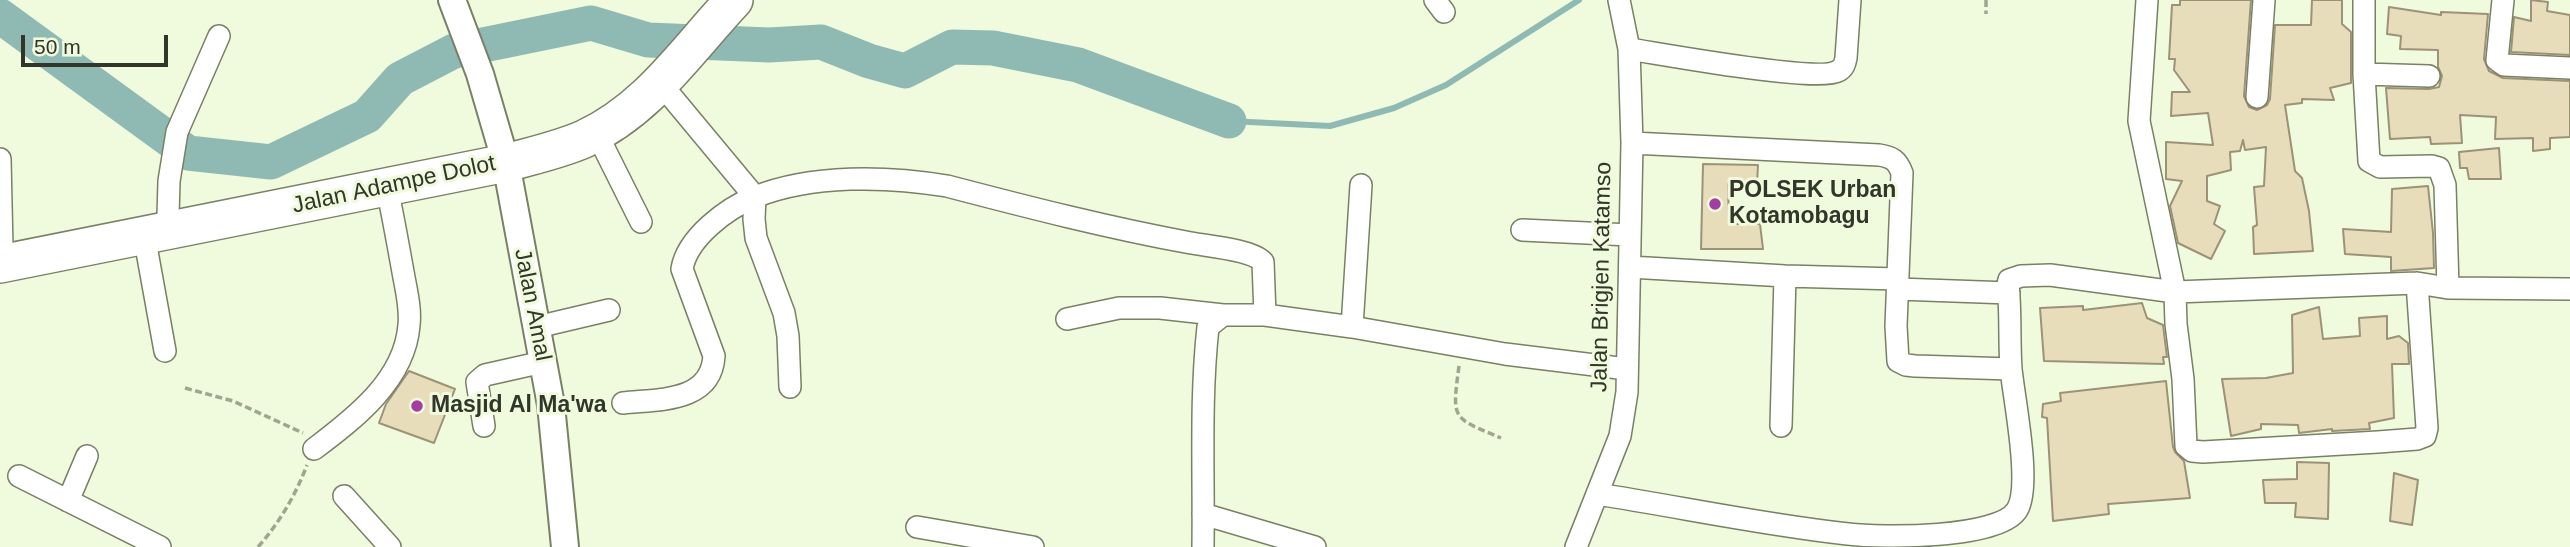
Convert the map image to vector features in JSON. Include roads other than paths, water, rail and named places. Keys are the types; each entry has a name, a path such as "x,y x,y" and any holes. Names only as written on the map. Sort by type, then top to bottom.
{"highway":[{"name":"Jalan Adampe Dolot","path":"156,225 345,182 503,155 549,151 596,132 638,106 719,6"},
{"name":"Jalan Adampe Dolot","path":"1,253 387,188 503,155 600,111 647,72 669,66"}],"street":[{"name":"Jalan Brigjen Katamso","path":"1576,547 1620,436 1627,392 1632,143 1629,49 1619,0"},
{"path":"1629,49 1789,73 1830,74 1844,66 1850,0"},
{"path":"2147,0 2139,121 2175,292 2186,446 2192,451 2203,452 2378,442 2425,436 2427,428 2417,283"},
{"path":"2257,97 2264,0"},
{"path":"2364,0 2364,74 2369,161 2380,167 2432,166 2439,168 2444,175 2448,288"},
{"path":"2502,0 2497,60 2504,65 2570,68"},
{"name":"Jalan Amal","path":"456,10 480,74 503,155 552,414 565,547"},
{"path":"165,352 156,225 177,132 219,36"},
{"path":"669,66 755,197 756,238 784,313 789,336 790,387"},
{"path":"2364,74 2429,76"},
{"path":"596,132 641,222"},
{"path":"1632,143 1891,157 1899,164 1902,173 1898,361 1915,366 2011,369"},
{"path":"0,159 1,253"},
{"path":"623,403 671,398 690,393 705,382 713,370 714,356 682,269 689,247 733,206 790,187 844,179 917,181 947,186 1260,258 1263,262 1265,315"},
{"path":"1352,327 1361,185"},
{"path":"314,449 361,412 386,381 405,348 410,324 407,292 387,188"},
{"path":"1522,230 1630,235"},
{"path":"1630,267 2009,293"},
{"path":"1597,494 1850,534 1959,534 2012,516 2021,500 2022,457 2011,369 2009,280 2012,278 2050,275 2175,292 2417,283 2448,288 2570,289"},
{"path":"1781,426 1785,276"},
{"path":"1067,318 1119,309 1160,308 1223,315 1265,315 1352,327 1505,354 1627,369"},
{"path":"537,327 610,310"},
{"path":"1203,547 1204,363 1208,327 1223,315"},
{"path":"484,426 477,382 485,375 543,362"},
{"path":"68,501 87,456"},
{"path":"19,476 160,547"},
{"path":"344,496 390,547"},
{"path":"1203,514 1315,547"},
{"path":"917,527 1032,547"}],"waterway":[{"path":"1229,121 1330,126 1394,108 1446,85 1579,0"},
{"path":"0,16 188,153 271,162 367,116 400,79 454,51 591,23 648,40 769,45 821,42 869,61 905,71 952,47 993,48 1078,65 1229,121"}],"place":[{"name":"POLSEK Urban Kotamobagu","path":"1715,204"},
{"name":"Masjid Al Ma'wa","path":"417,406"}]}
